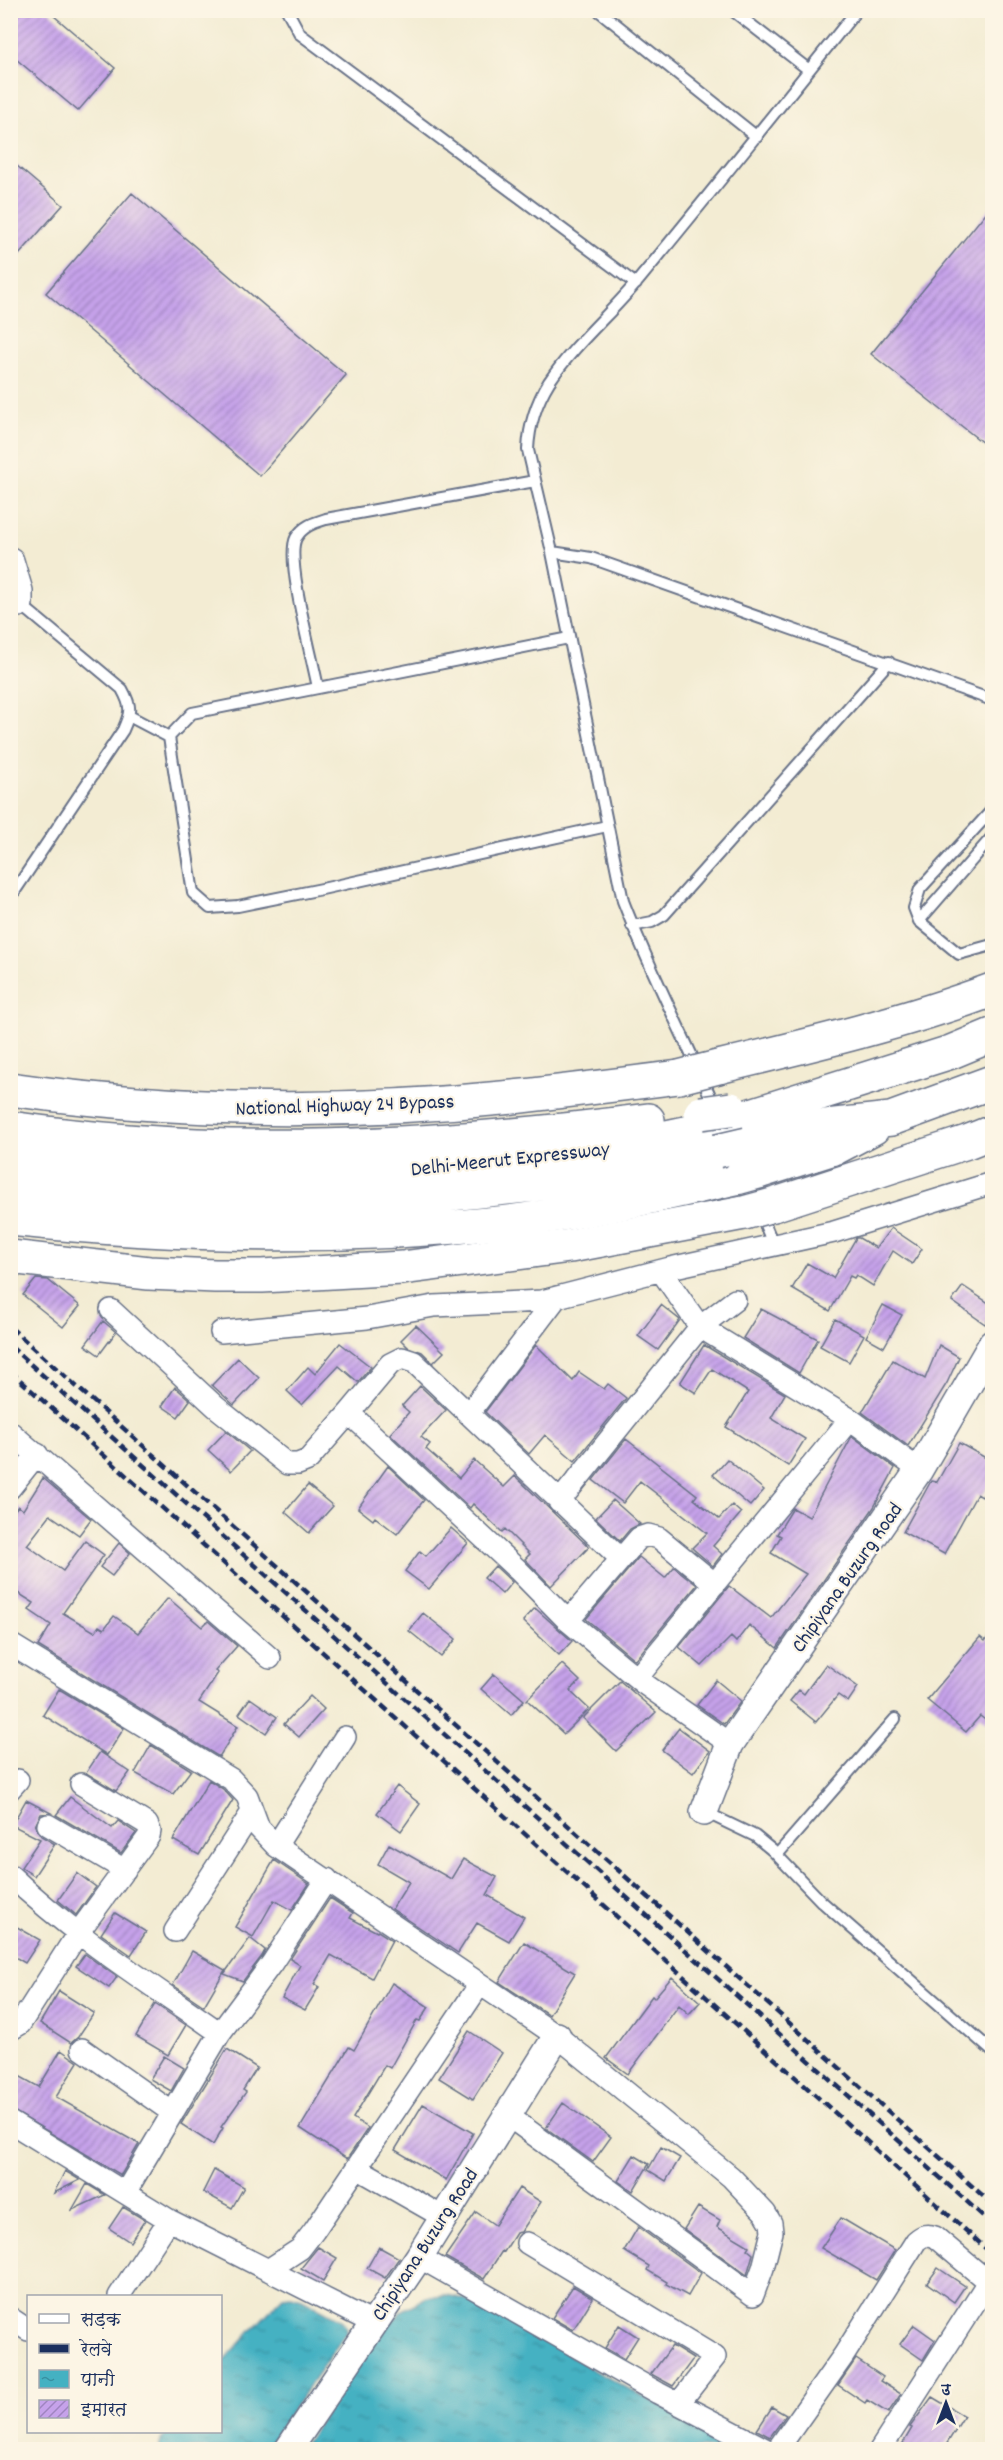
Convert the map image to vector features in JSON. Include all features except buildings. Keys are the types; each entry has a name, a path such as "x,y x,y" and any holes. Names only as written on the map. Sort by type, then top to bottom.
{"highway":[{"name":"National Highway 24 Bypass","path":"10,1089 132,1104 308,1108 512,1097 679,1077 842,1037 948,1006 993,990"},
{"path":"10,1219 120,1230 247,1235 374,1234 501,1223 638,1200 731,1144 793,1101 951,1052 993,1035"},
{"name":"Delhi-Meerut Expressway","path":"10,1191 164,1201 308,1204 423,1197 534,1185 631,1171 731,1144 826,1126 891,1119 993,1082"},
{"path":"10,1128 140,1143 218,1147 320,1147 455,1140 731,1144"},
{"path":"10,1257 149,1273 215,1276 262,1276 402,1268 570,1246 758,1209 967,1143 993,1132"},
{"name":"Delhi-Meerut Expressway","path":"10,1158 185,1172 317,1173 463,1166 654,1141 731,1144"}],"street":[{"path":"10,561 19,591 19,603"},
{"path":"221,1332 367,1318 434,1306 518,1303 557,1297 834,1232 993,1183"},
{"path":"661,1271 700,1327 850,1419 919,1470"},
{"path":"469,1413 557,1297"},
{"path":"559,1502 700,1327 735,1300"},
{"path":"111,1310 216,1407 287,1464 298,1464 308,1460 390,1364 402,1358 414,1362 621,1560"},
{"name":"Chipiyana Buzurg Road","path":"704,1812 730,1744 919,1470 993,1344"},
{"path":"349,1413 518,1570 568,1621 637,1678 730,1744"},
{"path":"637,1678 850,1419"},
{"path":"10,1432 270,1658"},
{"path":"10,1488 37,1454"},
{"path":"568,1621 639,1538 648,1534 660,1538 715,1584"},
{"path":"10,1644 231,1779 247,1796 259,1828 276,1845 557,2036 731,2177 765,2213 771,2223 772,2232 753,2295 507,2115"},
{"path":"276,1845 345,1737"},
{"path":"10,2030 20,2024 78,1933 149,1836 149,1827 81,1784"},
{"path":"175,1931 252,1812"},
{"path":"48,1825 125,1870"},
{"path":"10,1875 46,1910 220,2033"},
{"path":"125,2193 220,2033 272,1963 327,1879"},
{"path":"268,2270 306,2243 480,1984"},
{"name":"Chipiyana Buzurg Road","path":"288,2450 419,2257 557,2036"},
{"path":"82,2049 172,2113"},
{"path":"14,2131 169,2220 373,2323"},
{"path":"357,2169 443,2217"},
{"path":"120,2295 169,2220"},
{"path":"777,2450 844,2355 916,2241 928,2235 935,2237 991,2284 880,2450"},
{"path":"527,2243 715,2357 679,2403"},
{"path":"419,2257 767,2450"},
{"path":"10,2318 27,2329"}],"lane":[{"path":"288,10 300,34 636,284"},
{"path":"598,10 757,137"},
{"path":"732,10 809,70"},
{"path":"774,1246 623,901 552,552 528,450 529,435 536,406 562,364 636,284 757,137 857,10"},
{"path":"318,688 293,563 295,540 305,527 326,519 535,481"},
{"path":"552,552 591,558 993,700"},
{"path":"10,898 123,730 129,716 130,703 122,689 19,603"},
{"path":"169,737 192,713 569,638"},
{"path":"632,926 652,922 664,915 889,662"},
{"path":"129,716 169,737"},
{"path":"169,737 193,893 210,908 238,906 322,889 607,826"},
{"path":"993,810 920,889 914,908 919,921 959,954 993,945"},
{"path":"919,921 993,837"},
{"path":"777,1856 895,1719"},
{"path":"704,1812 755,1836 821,1901 993,2051"}],"water":[{"path":"444,2295 462,2299 502,2315 599,2373 705,2429 716,2436 723,2449 301,2450 354,2368 390,2324 403,2310 427,2297"},
{"path":"291,2296 302,2299 341,2320 346,2325 346,2333 265,2449 160,2449 160,2444 166,2433 222,2433 222,2362 283,2297"}],"railway":[{"path":"10,1327 992,2204"},
{"path":"10,1346 992,2224"},
{"path":"10,1371 992,2254"}]}
